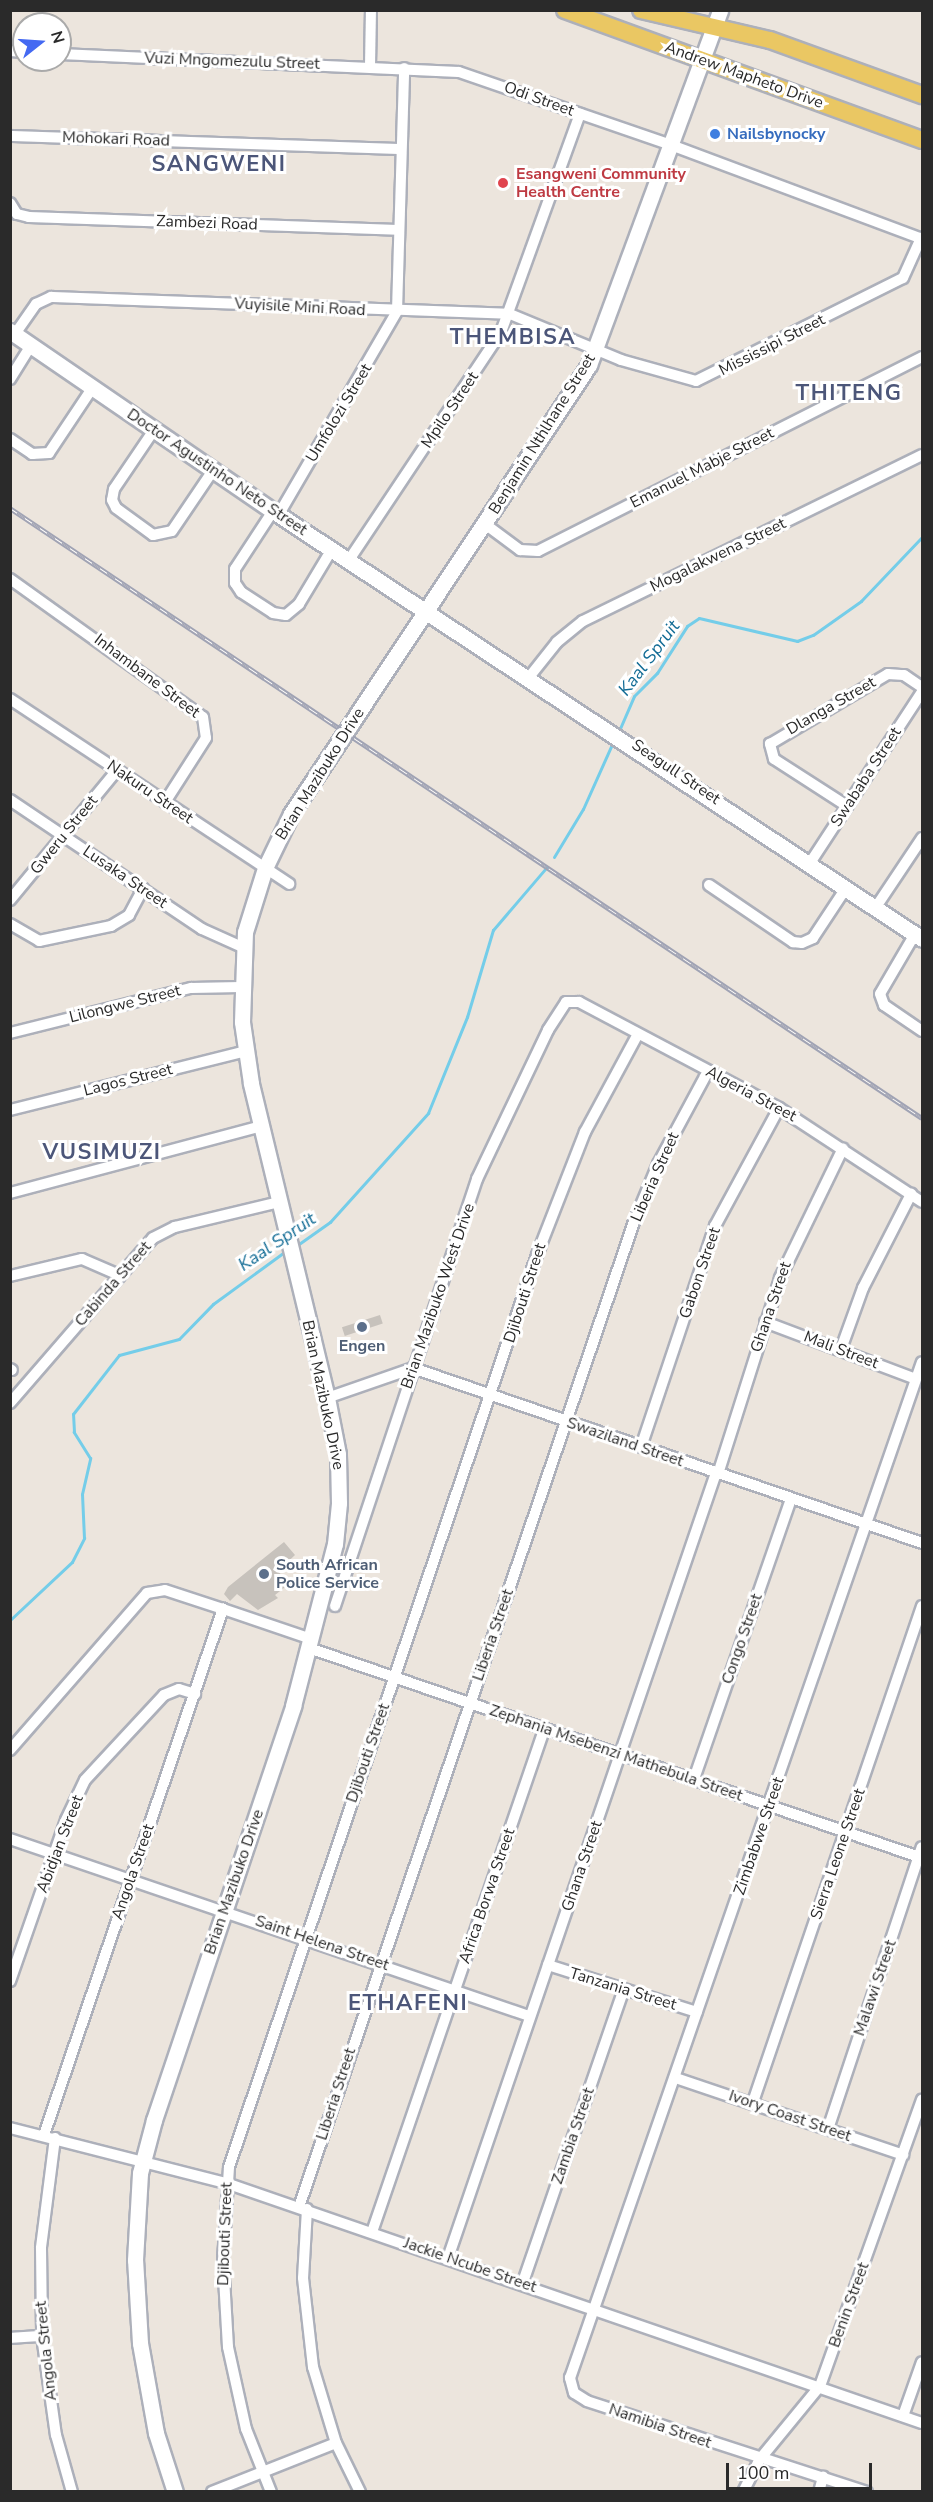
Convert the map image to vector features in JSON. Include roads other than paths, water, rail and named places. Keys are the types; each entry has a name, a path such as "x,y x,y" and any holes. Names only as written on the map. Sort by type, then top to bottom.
{"main road":[{"name":"Andrew Mapheto Drive","path":"565,10 922,140"},
{"name":"Andrew Mapheto Drive","path":"641,10 803,50 922,95"}],"street":[{"path":"370,66 371,10"},
{"name":"Benjamin Nthlhane Street","path":"427,608 484,524 596,348 720,10"},
{"name":"Vuzi Mngomezulu Street","path":"72,54 404,69"},
{"path":"397,311 404,69"},
{"name":"Odi Street","path":"404,69 477,77 671,145 922,239"},
{"name":"Mpilo Street","path":"350,560 510,314 580,114"},
{"name":"Mohokari Road","path":"10,136 401,149"},
{"name":"Zambezi Road","path":"10,203 17,214 398,230"},
{"name":"Mississipi Street","path":"596,348 677,378 701,381 903,278 922,239"},
{"name":"Vuyisile Mini Road","path":"13,333 36,304 51,297 510,314 596,348"},
{"name":"Umfolozi Street","path":"332,549 299,604 286,615 273,613 241,592 235,583 235,569 276,512 397,311"},
{"name":"Doctor Agustinho Neto Street","path":"13,333 276,512 427,608"},
{"path":"10,379 31,346"},
{"name":"Emanuel Mabje Street","path":"484,524 520,550 538,551 922,357"},
{"path":"10,439 32,454 49,453 93,387"},
{"path":"154,430 114,489 112,500 116,508 153,535 172,531 214,469"},
{"name":"Mogalakwena Street","path":"530,676 557,642 584,621 922,455"},
{"name":"Inhambane Street","path":"10,579 203,717 206,738 165,802"},
{"name":"Seagull Street","path":"427,608 919,936"},
{"name":"Brian Mazibuko Drive","path":"175,2492 150,2408 138,2323 135,2234 143,2158 310,1643 339,1503 338,1455 327,1398 261,1126 246,1051 241,987 242,947 265,868 291,814 427,608"},
{"name":"Dlanga Street","path":"847,806 774,759 770,744 888,674 904,675 922,687"},
{"name":"Swababa Street","path":"810,863 922,692"},
{"name":"Nakuru Street","path":"10,699 289,884"},
{"name":"Gweru Street","path":"10,900 117,770"},
{"name":"Lusaka Street","path":"10,800 202,929 242,947"},
{"path":"876,907 922,838"},
{"path":"709,885 793,942 801,943 813,938 846,888"},
{"path":"10,924 39,941 111,926 129,915 143,890"},
{"path":"919,936 880,994 884,1005 922,1031"},
{"name":"Lilongwe Street","path":"10,1033 191,988 241,987"},
{"name":"Algeria Street","path":"571,1001 779,1108 922,1202"},
{"name":"Brian Mazibuko West Drive","path":"334,1606 413,1368 486,1159 555,1017 571,1001"},
{"name":"Djibouti Street","path":"271,2492 261,2472 228,2348 223,2271 226,2183 304,1938 570,1165 638,1034"},
{"name":"Lagos Street","path":"10,1110 246,1051"},
{"name":"Liberia Street","path":"360,2492 336,2444 307,2334 302,2260 303,2208 380,1963 646,1190 708,1071"},
{"name":"Gabon Street","path":"641,1447 715,1226 779,1108"},
{"path":"10,1193 261,1126"},
{"name":"Ghana Street","path":"448,2258 529,2016 717,1473 765,1322 788,1258 843,1148"},
{"path":"842,1349 863,1288 910,1194"},
{"name":"Cabinda Street","path":"10,1403 119,1275 163,1232 279,1202"},
{"path":"10,1276 82,1259 119,1275"},
{"name":"Mali Street","path":"765,1322 842,1349 916,1379"},
{"name":"Zimbabwe Street","path":"595,2309 922,1362"},
{"path":"327,1398 413,1368"},
{"name":"Swaziland Street","path":"413,1368 922,1543"},
{"name":"Congo Street","path":"694,1779 790,1498"},
{"path":"10,1750 147,1593 165,1590 223,1609 310,1643"},
{"name":"Sierra Leone Street","path":"753,2102 922,1606"},
{"name":"Angola Street","path":"72,2492 56,2435 42,2336 41,2248 49,2136 132,1878 223,1609"},
{"name":"Zephania Msebenzi Mathebula Street","path":"310,1643 394,1678 544,1730 845,1831 921,1854"},
{"name":"Abidjan Street","path":"10,1981 54,1853 78,1793 95,1769 169,1692 195,1694"},
{"name":"Africa Borwa Street","path":"372,2232 544,1730"},
{"name":"Saint Helena Street","path":"10,1839 225,1909 529,2016"},
{"name":"Malawi Street","path":"828,2129 921,1854"},
{"name":"Tanzania Street","path":"548,1965 623,1991 698,2012"},
{"name":"Zambia Street","path":"523,2282 623,1991"},
{"name":"Ivory Coast Street","path":"676,2078 753,2102 903,2155"},
{"name":"Benin Street","path":"742,2492 760,2459 820,2386 922,2100"},
{"name":"Jackie Ncube Street","path":"10,2128 143,2158 226,2183 523,2282 922,2422"},
{"name":"Namibia Street","path":"595,2309 570,2378 574,2393 760,2459 867,2492"},
{"path":"10,2338 42,2336"},
{"path":"903,2416 922,2362"},
{"path":"213,2492 336,2444"},
{"path":"819,2492 823,2477"}],"waterway":[{"name":"Kaal Spruit","path":"618,733 634,696 657,673 687,626 699,618 797,641 813,635 861,601 922,537"},
{"name":"Kaal Spruit","path":"554,857 583,809 613,742"},
{"name":"Kaal Spruit","path":"296,1246 330,1222 428,1113 467,1017 493,930 546,868"},
{"name":"Kaal Spruit","path":"10,1620 72,1562 84,1538 82,1494 90,1458 74,1432 73,1414 119,1355 179,1339 213,1304 287,1250"}],"railway":[{"path":"10,508 922,1118"}],"place":[{"name":"Nailsbynocky","path":"715,134"},
{"name":"Esangweni Community Health Centre","path":"503,183"},
{"name":"Engen","path":"362,1327"},
{"name":"South African Police Service","path":"264,1574"}],"district":[{"name":"SANGWENI","path":"219,165"},
{"name":"THEMBISA","path":"513,338"},
{"name":"THITENG","path":"849,394"},
{"name":"VUSIMUZI","path":"102,1153"},
{"name":"ETHAFENI","path":"408,2004"}]}
